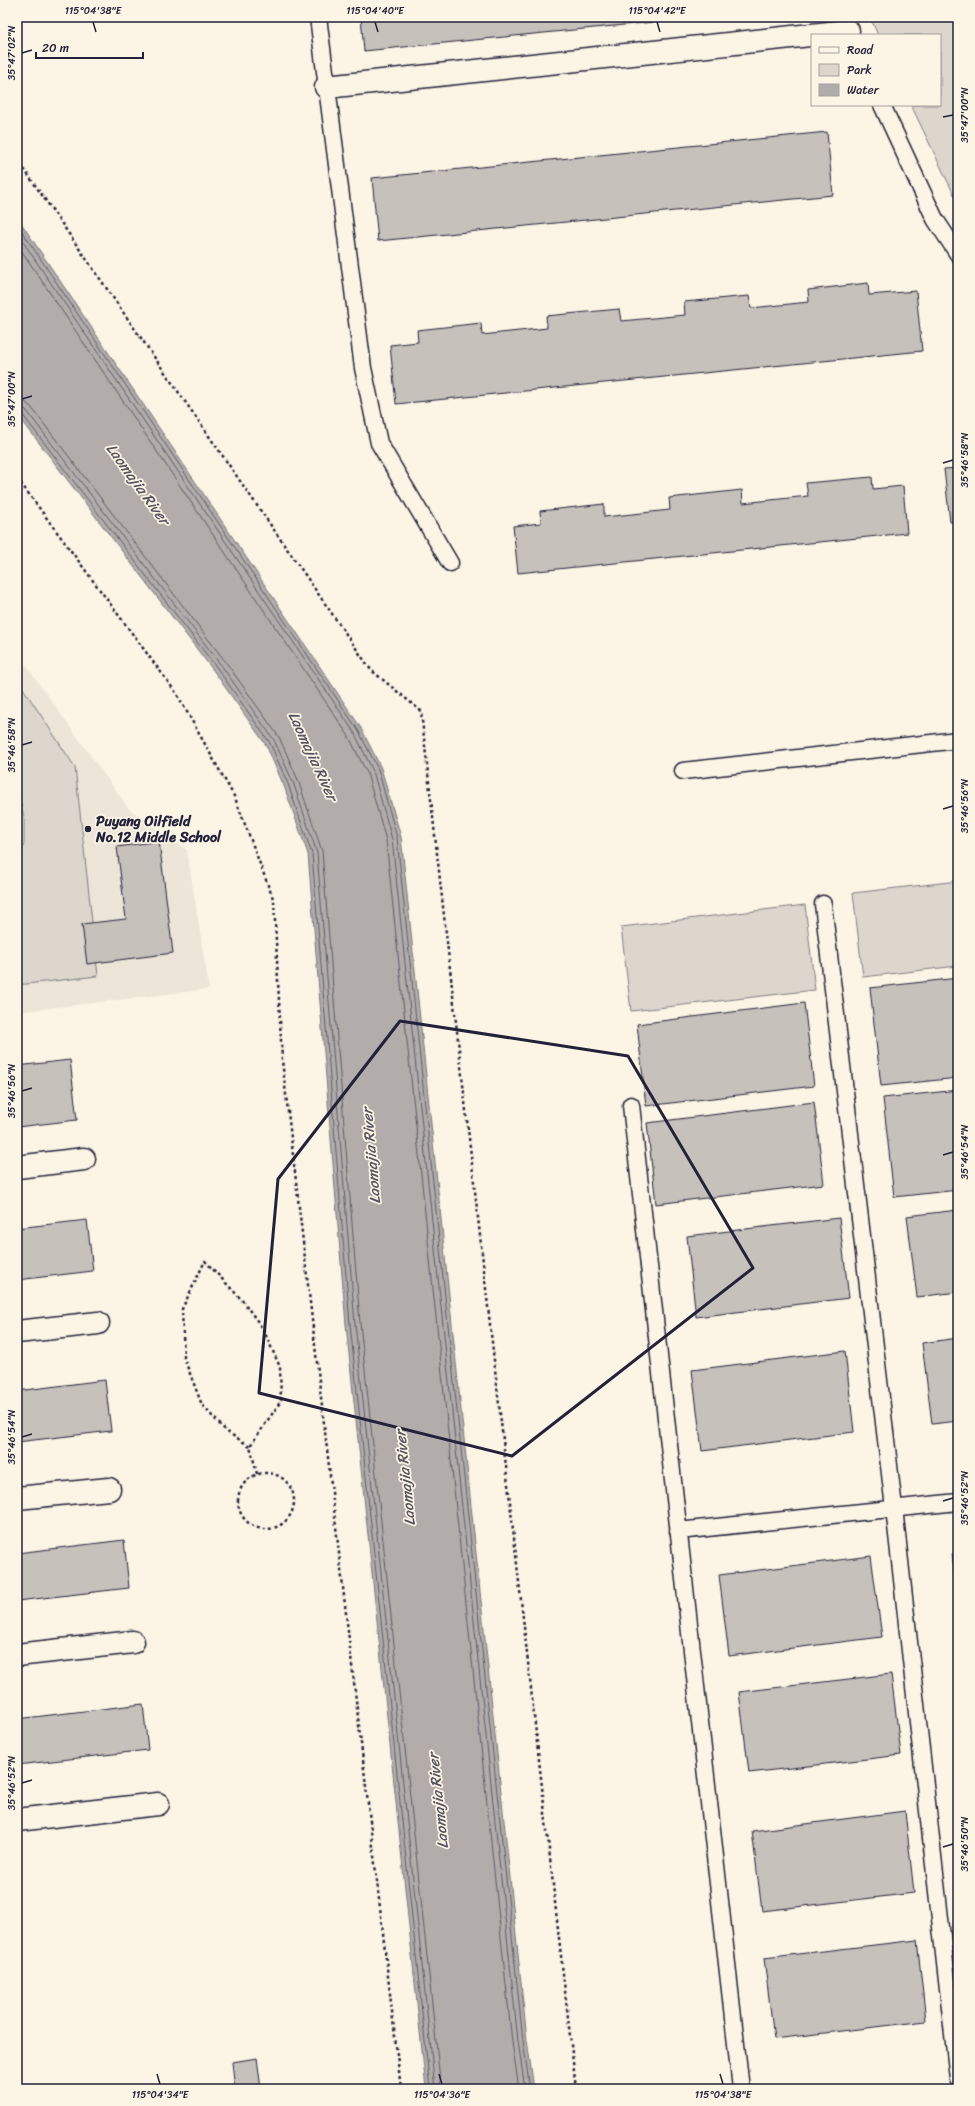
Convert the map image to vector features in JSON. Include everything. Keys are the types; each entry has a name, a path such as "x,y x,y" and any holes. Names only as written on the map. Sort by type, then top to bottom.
{"street":[{"path":"326,87 847,28"},
{"path":"17,1167 84,1159"},
{"path":"17,1332 98,1323"},
{"path":"17,1498 109,1489"},
{"path":"17,1654 132,1642"},
{"path":"17,1820 158,1804"}],"lane":[{"path":"318,17 363,368 379,443 450,563"},
{"path":"882,106 935,219 958,254"},
{"path":"683,771 958,740"},
{"path":"823,904 894,1508 958,2079"},
{"path":"631,1105 741,2089"},
{"path":"678,1531 958,1502"}],"path":[{"path":"17,159 371,670 421,711 576,2089"},
{"path":"17,478 176,694 235,798 274,901 282,1060 401,2089"},
{"path":"250,1446 281,1401 280,1367 263,1329 242,1300 205,1261 182,1309 184,1358 202,1405 227,1432 250,1446 257,1474"},
{"path":"266,1472 276,1474 284,1479 290,1486 294,1495 294,1505 286,1521 279,1526 270,1529 253,1526 240,1514 238,1505 242,1486 257,1474 266,1472"}],"highlighted area":[{"path":"400,1021 628,1056 753,1268 512,1456 259,1393 278,1179"}],"shaded area":[{"name":"Puyang Oilfield No.12 Middle School","path":"17,653 129,809 187,850 209,989 17,1012"}],"green space":[{"path":"870,17 958,17 958,203 911,106 941,106 941,34 878,34"},
{"path":"17,679 75,767 98,976 17,985 17,871 24,843 24,817 17,788"},
{"path":"958,881 958,966 863,977 853,893"},
{"path":"805,905 815,990 631,1011 621,927"}],"water":[{"name":"Laomajia River","path":"17,217 361,728 381,768 401,837 527,2040 534,2089 426,2089 346,1325 308,854 284,786 266,745 213,670 17,414"}],"building":[{"path":"361,17 704,17 364,51"},
{"path":"827,132 833,195 378,241 372,178"},
{"path":"868,283 869,295 916,291 922,351 396,404 390,345 418,342 417,330 481,323 482,335 547,328 546,316 619,309 621,321 685,315 684,302 749,296 751,308 809,302 808,290"},
{"path":"958,468 958,521 950,522 944,469"},
{"path":"872,477 873,489 903,486 907,533 518,573 513,526 541,523 540,511 604,504 604,517 670,510 669,498 742,490 743,503 808,496 806,483"},
{"path":"159,841 173,953 87,964 82,924 126,919 117,847"},
{"path":"958,978 958,1078 881,1086 870,988"},
{"path":"804,1003 814,1086 646,1106 637,1024"},
{"path":"70,1060 77,1120 17,1127 17,1066"},
{"path":"958,1090 958,1190 894,1197 883,1098"},
{"path":"814,1102 824,1184 656,1204 647,1123"},
{"path":"958,1210 958,1292 917,1297 907,1216"},
{"path":"839,1218 849,1298 696,1317 687,1236"},
{"path":"87,1220 93,1271 17,1280 17,1228"},
{"path":"958,1338 958,1421 932,1424 922,1343"},
{"path":"845,1351 854,1432 702,1451 692,1370"},
{"path":"105,1380 111,1431 17,1442 17,1391"},
{"path":"124,1540 129,1588 17,1601 17,1553"},
{"path":"958,1553 958,1602 952,1554"},
{"path":"871,1556 882,1637 729,1656 719,1575"},
{"path":"891,1674 901,1755 749,1773 739,1692"},
{"path":"143,1704 148,1750 17,1765 17,1719"},
{"path":"905,1811 914,1893 762,1911 752,1831"},
{"path":"917,1940 926,2021 774,2039 764,1958"},
{"path":"257,2058 261,2089 235,2089 232,2062"}],"place":[{"name":"Puyang Oilfield No.12 Middle School","path":"88,829"}]}
